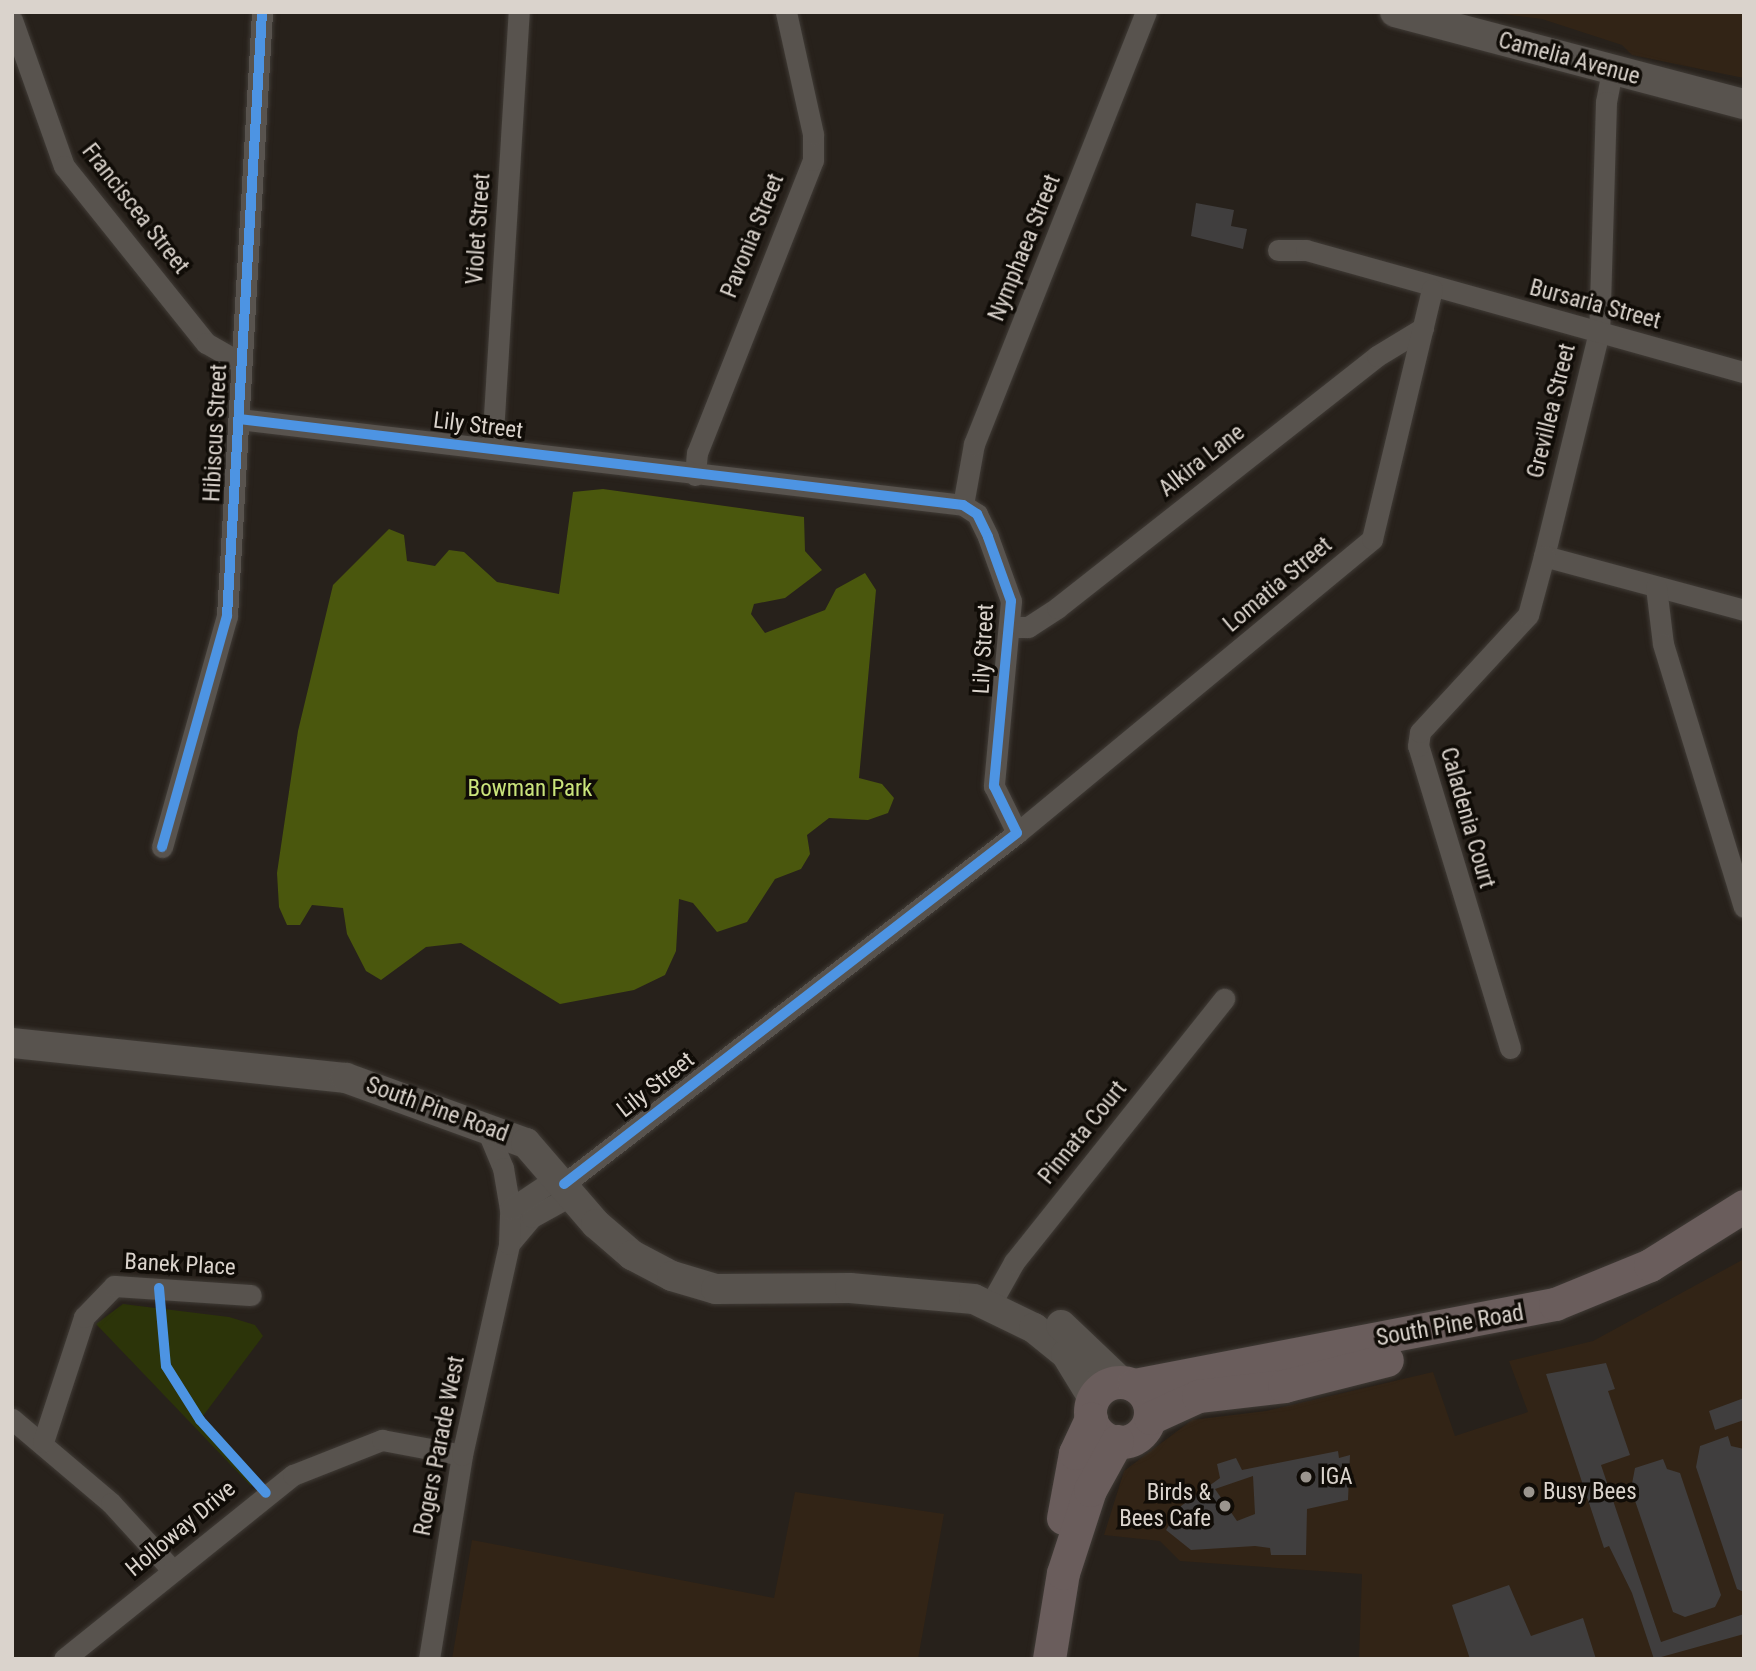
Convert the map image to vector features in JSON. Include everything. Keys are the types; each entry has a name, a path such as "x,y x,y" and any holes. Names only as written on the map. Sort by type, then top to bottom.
{"main road":[{"name":"Camelia Avenue","path":"1395,12 1744,104"},
{"name":"South Pine Road","path":"12,1043 310,1071 485,1125 526,1143 632,1255 672,1276 716,1289 850,1288 994,1297 1066,1354 1110,1396 1555,1304 1650,1265 1744,1206"},
{"name":"South Pine Road","path":"1116,1441 1134,1438 1150,1418 1198,1396 1284,1386 1557,1327 1654,1288 1744,1232"},
{"path":"1110,1396 1148,1399 1150,1418"},
{"path":"1063,1573 1090,1490 1116,1441 1100,1434 1110,1396"},
{"path":"1049,1659 1063,1573 1065,1503 1110,1396"}],"street":[{"name":"Hibiscus Street","path":"162,848 227,616 262,12"},
{"name":"Violet Street","path":"492,449 519,12"},
{"name":"Pavonia Street","path":"695,475 697,453 813,160 813,134 786,12"},
{"name":"Nymphaea Street","path":"963,505 974,444 1146,12"},
{"name":"Franciscea Street","path":"12,20 64,166 206,343 241,363"},
{"name":"Grevillea Street","path":"1544,556 1599,332 1612,71"},
{"name":"Bursaria Street","path":"1278,250 1306,250 1432,289 1744,372"},
{"name":"Lomatia Street","path":"1017,833 1372,540 1432,289"},
{"name":"Alkira Lane","path":"1010,626 1028,626 1057,608 1377,356 1423,328"},
{"name":"Lily Street","path":"239,419 963,505 977,514 988,537 1011,601 994,786 1017,833 565,1185"},
{"path":"1544,556 1744,610"},
{"name":"Caladenia Court","path":"1510,1048 1418,746 1420,732 1528,615 1544,556"},
{"path":"1656,587 1663,644 1744,907"},
{"name":"Pinnata Court","path":"994,1297 1224,999"},
{"name":"Rogers Parade West","path":"429,1659 462,1455 509,1244 510,1209 503,1168 485,1125"},
{"path":"510,1209 565,1185"},
{"name":"Rogers Parade West","path":"509,1244 565,1185"},
{"name":"Banek Place","path":"43,1442 83,1317 114,1286 251,1295"},
{"path":"12,1419 43,1442 173,1571"},
{"name":"Holloway Drive","path":"64,1659 266,1493 349,1448 382,1440 462,1455"}],"shaded area":[{"path":"1486,12 1744,12 1744,78 1632,55 1622,45 1542,19"},
{"path":"1744,1259 1744,1659 1359,1659 1362,1574 1180,1561 1160,1541 1104,1535 1124,1471 1192,1420 1266,1411 1433,1372 1455,1436 1528,1412 1509,1361 1593,1341"},
{"path":"795,1492 944,1514 918,1659 452,1659 472,1540 774,1598"}],"green space":[{"name":"Bowman Park","path":"603,489 804,517 805,551 822,570 785,598 754,604 751,614 765,633 825,610 836,589 865,573 876,590 859,778 882,784 894,798 888,813 868,820 829,818 807,835 810,854 801,869 775,879 747,922 717,932 693,903 679,899 676,951 665,975 634,990 560,1004 461,943 426,947 381,980 366,971 347,934 343,908 312,905 300,925 287,925 279,907 277,873 298,731 333,585 389,529 404,535 407,561 435,566 449,550 464,552 497,582 559,594 573,492"},
{"path":"123,1304 229,1317 255,1325 263,1336 203,1416 260,1479 251,1486 96,1324"}],"building":[{"path":"1196,203 1234,210 1231,226 1247,229 1243,249 1191,236"},
{"path":"1606,1363 1615,1389 1608,1391 1630,1455 1601,1465 1661,1642 1744,1614 1744,1634 1654,1659 1632,1593 1609,1546 1604,1548 1546,1374"},
{"path":"1744,1398 1744,1420 1715,1430 1709,1411"},
{"path":"1728,1436 1731,1446 1744,1449 1744,1592 1737,1589 1696,1467 1700,1446"},
{"path":"1338,1451 1339,1458 1350,1455 1348,1500 1307,1509 1306,1555 1271,1555 1270,1548 1255,1546 1191,1550 1166,1530 1181,1506 1220,1478 1217,1464 1236,1458 1242,1470","holes":["1253,1476 1255,1514 1237,1521 1215,1489"]},
{"path":"1663,1459 1667,1469 1680,1473 1721,1595 1715,1607 1685,1617 1673,1612 1631,1489 1635,1468"},
{"path":"1509,1585 1531,1636 1583,1618 1596,1659 1470,1659 1452,1605"}],"cycle path":[{"path":"162,847 227,616 262,12"},
{"path":"239,419 963,505 977,514 988,537 1011,601 994,786 1017,833 564,1184"},
{"path":"159,1288 166,1366 200,1420 266,1493"}],"place":[{"name":"IGA","path":"1306,1477"},
{"name":"Busy Bees","path":"1529,1492"},
{"name":"Birds & Bees Cafe","path":"1225,1506"}]}
